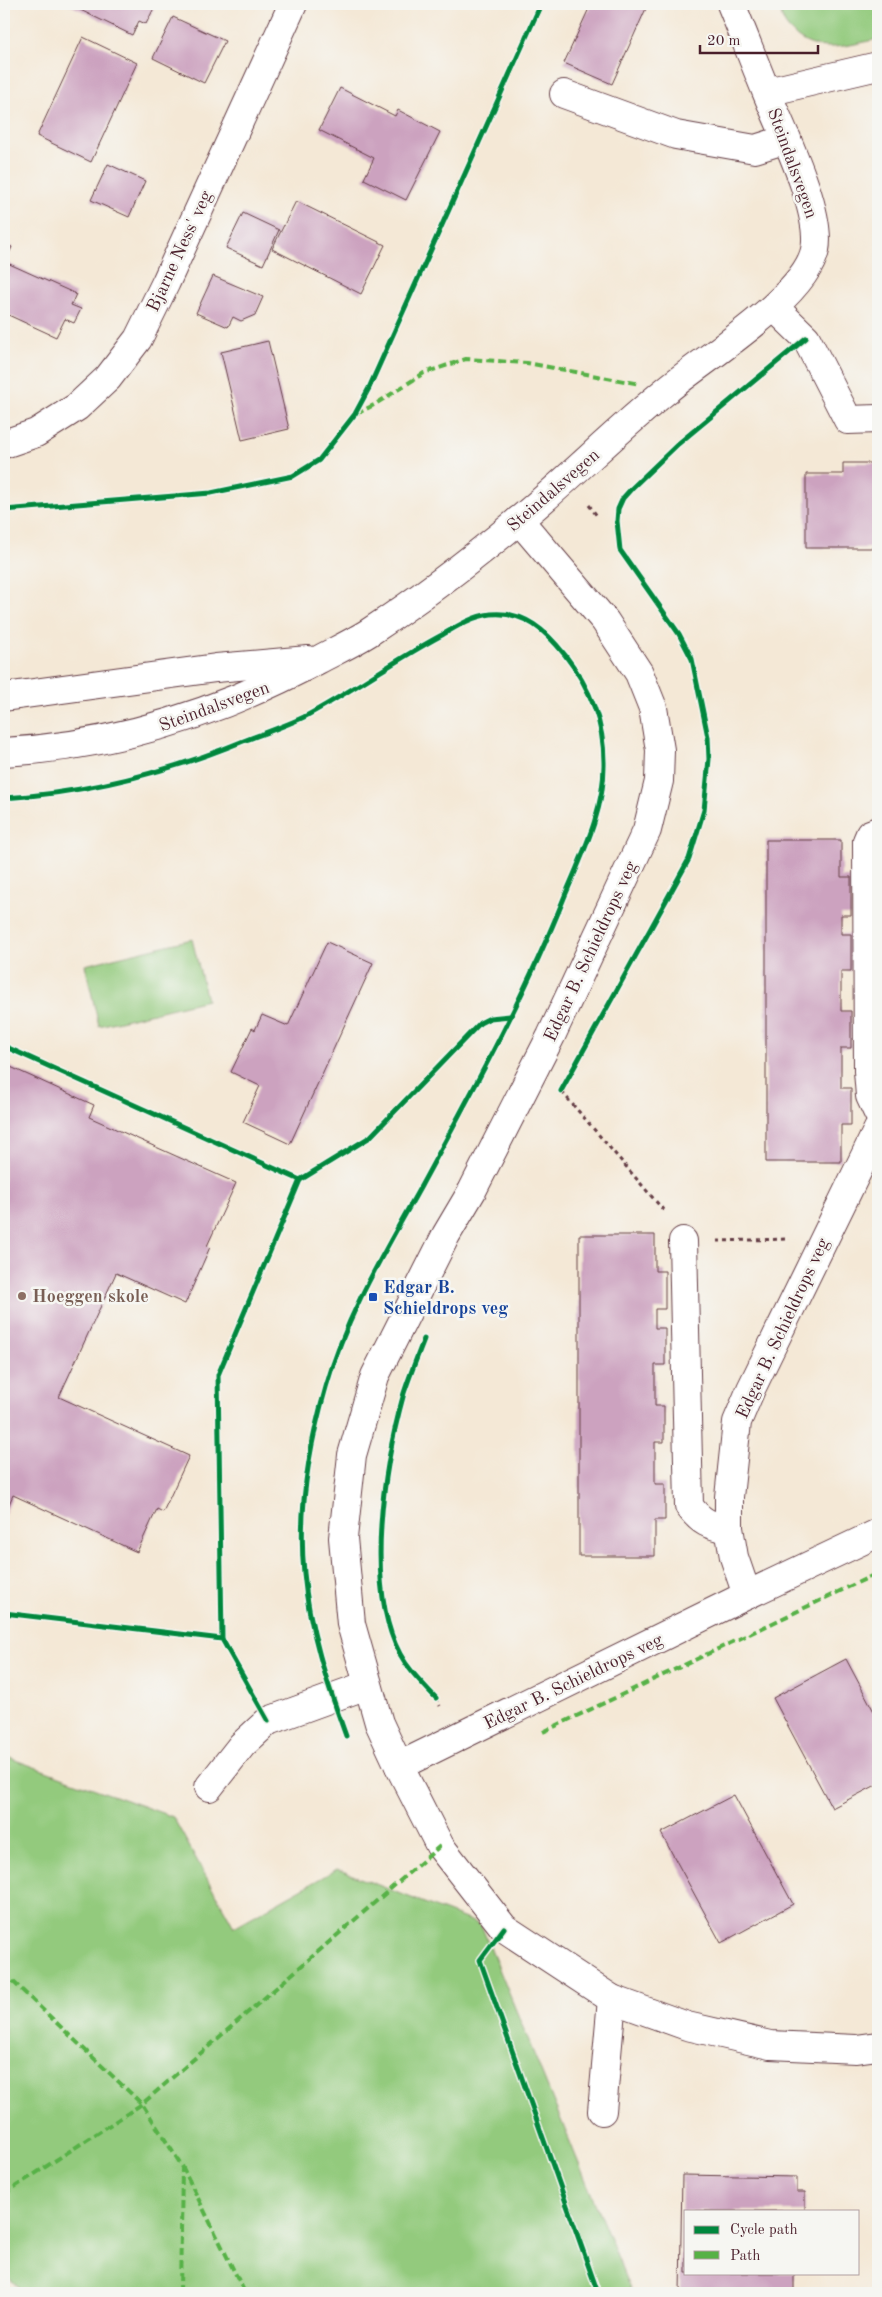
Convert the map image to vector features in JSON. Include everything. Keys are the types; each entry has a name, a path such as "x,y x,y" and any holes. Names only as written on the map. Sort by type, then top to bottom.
{"street":[{"name":"Steindalsvegen","path":"4,752 88,742 158,727 216,708 259,690 365,634 426,593 519,520 668,389 774,307 802,280 810,265 815,249 817,232 814,216 787,139 731,4"},
{"name":"Bjarne Ness' veg","path":"4,444 36,433 76,407 108,378 138,339 166,282 286,6"},
{"path":"767,92 878,66"},
{"path":"564,94 676,135 755,149 787,139"},
{"path":"774,307 806,338 848,420 878,419"},
{"name":"Edgar B. Schieldrops veg","path":"519,520 605,621 639,673 653,708 660,750 659,781 647,830 551,1036 472,1191 446,1235 375,1376 352,1455 343,1538 351,1624 379,1723 399,1766 440,1846 504,1928 612,1999 687,2026 770,2045 856,2049 878,2046"},
{"path":"4,697 216,668 319,659"},
{"path":"878,831 870,834 867,841 867,891 868,1071 870,1096 878,1113"},
{"name":"Edgar B. Schieldrops veg","path":"748,1595 734,1558 729,1528 729,1497 737,1422 751,1389 878,1129"},
{"path":"683,1241 690,1506 698,1518 706,1523 714,1527 729,1528"},
{"name":"Edgar B. Schieldrops veg","path":"399,1766 878,1533"},
{"path":"209,1787 242,1745 268,1721 367,1685"},
{"path":"602,2111 612,1999"}],"path":[{"path":"597,516 604,517"},
{"path":"566,1082 561,1091 654,1196 674,1223 683,1241 824,1239"},
{"path":"430,1691 436,1698"}],"green space":[{"path":"781,4 878,4 878,39 832,47 810,44 800,39 786,25 781,12"},
{"path":"192,939 207,1000 99,1026 85,965"},
{"path":"4,1756 173,1817 234,1927 337,1869 481,1925 632,2293 18,2293 18,2286 4,2274"}],"building":[{"path":"68,4 156,4 146,24 139,21 132,35"},
{"path":"591,4 648,4 612,84 564,63"},
{"path":"173,17 225,41 204,83 153,58"},
{"path":"83,37 137,63 91,162 37,136"},
{"path":"340,88 395,116 398,110 440,132 406,200 364,179 374,158 319,130"},
{"path":"108,164 145,181 129,217 91,200"},
{"path":"296,201 385,245 361,294 272,249"},
{"path":"243,213 279,230 263,265 226,248"},
{"path":"4,244 12,247 5,262 76,294 71,305 81,309 74,323 65,319 56,337 4,313"},
{"path":"213,276 263,297 255,315 241,321 233,317 228,327 196,313"},
{"path":"268,341 289,429 242,440 221,352"},
{"path":"843,463 878,463 878,548 806,548 806,474 843,474"},
{"path":"766,840 841,840 841,877 851,877 851,915 841,915 841,934 851,934 851,971 841,971 841,1011 851,1011 851,1048 841,1048 841,1088 851,1088 851,1125 841,1125 841,1162 766,1162"},
{"path":"327,942 373,963 290,1144 243,1122 260,1086 231,1072 252,1028 255,1030 262,1015 288,1026"},
{"path":"4,1064 94,1105 89,1117 236,1183 207,1246 210,1247 185,1304 116,1273 59,1397 189,1456 163,1512 157,1509 137,1552 13,1495 4,1516"},
{"path":"579,1235 655,1235 655,1271 665,1271 665,1309 655,1309 655,1328 665,1328 665,1365 655,1365 655,1406 664,1406 664,1442 655,1442 655,1484 665,1484 665,1520 655,1520 655,1556 579,1556"},
{"path":"846,1659 878,1719 878,1784 832,1808 773,1698"},
{"path":"734,1795 793,1904 721,1943 661,1833"},
{"path":"682,2175 797,2177 797,2192 805,2192 805,2210 684,2210 684,2274 794,2274 794,2293 680,2293"}],"marked path":[{"path":"356,414 374,405 424,373 466,359 527,363 640,384"},
{"path":"543,1732 878,1573"},
{"path":"4,2194 142,2104 440,1846"},
{"path":"4,1973 142,2104 182,2166 245,2293"},
{"path":"180,2293 182,2168"}],"cycle path":[{"path":"4,510 211,493 293,476 319,460 355,414 369,388 541,4"},
{"path":"561,1091 689,859 704,810 709,759 708,737 692,659 679,634 620,550 617,521 618,509 623,498 632,488 678,444 806,338"},
{"path":"4,798 97,786 157,771 217,751 304,717 459,625 491,614 503,614 524,619 534,624 550,638 574,667 594,705 603,747 603,780 597,815 585,849 515,1008 355,1309 334,1360 320,1409 306,1479 303,1526 304,1573 314,1635 346,1736"},
{"path":"222,1639 218,1375 300,1180 370,1137 480,1023 490,1018 510,1016"},
{"path":"4,1046 300,1180"},
{"path":"424,1339 404,1393 390,1455 384,1489 380,1561 383,1595 389,1626 400,1654 412,1672 436,1698"},
{"path":"4,1613 222,1639 268,1721"},
{"path":"504,1928 480,1960 598,2293"}],"place":[{"name":"Hoeggen skole","path":"22,1296"},
{"name":"Edgar B. Schieldrops veg","path":"373,1297"}]}
